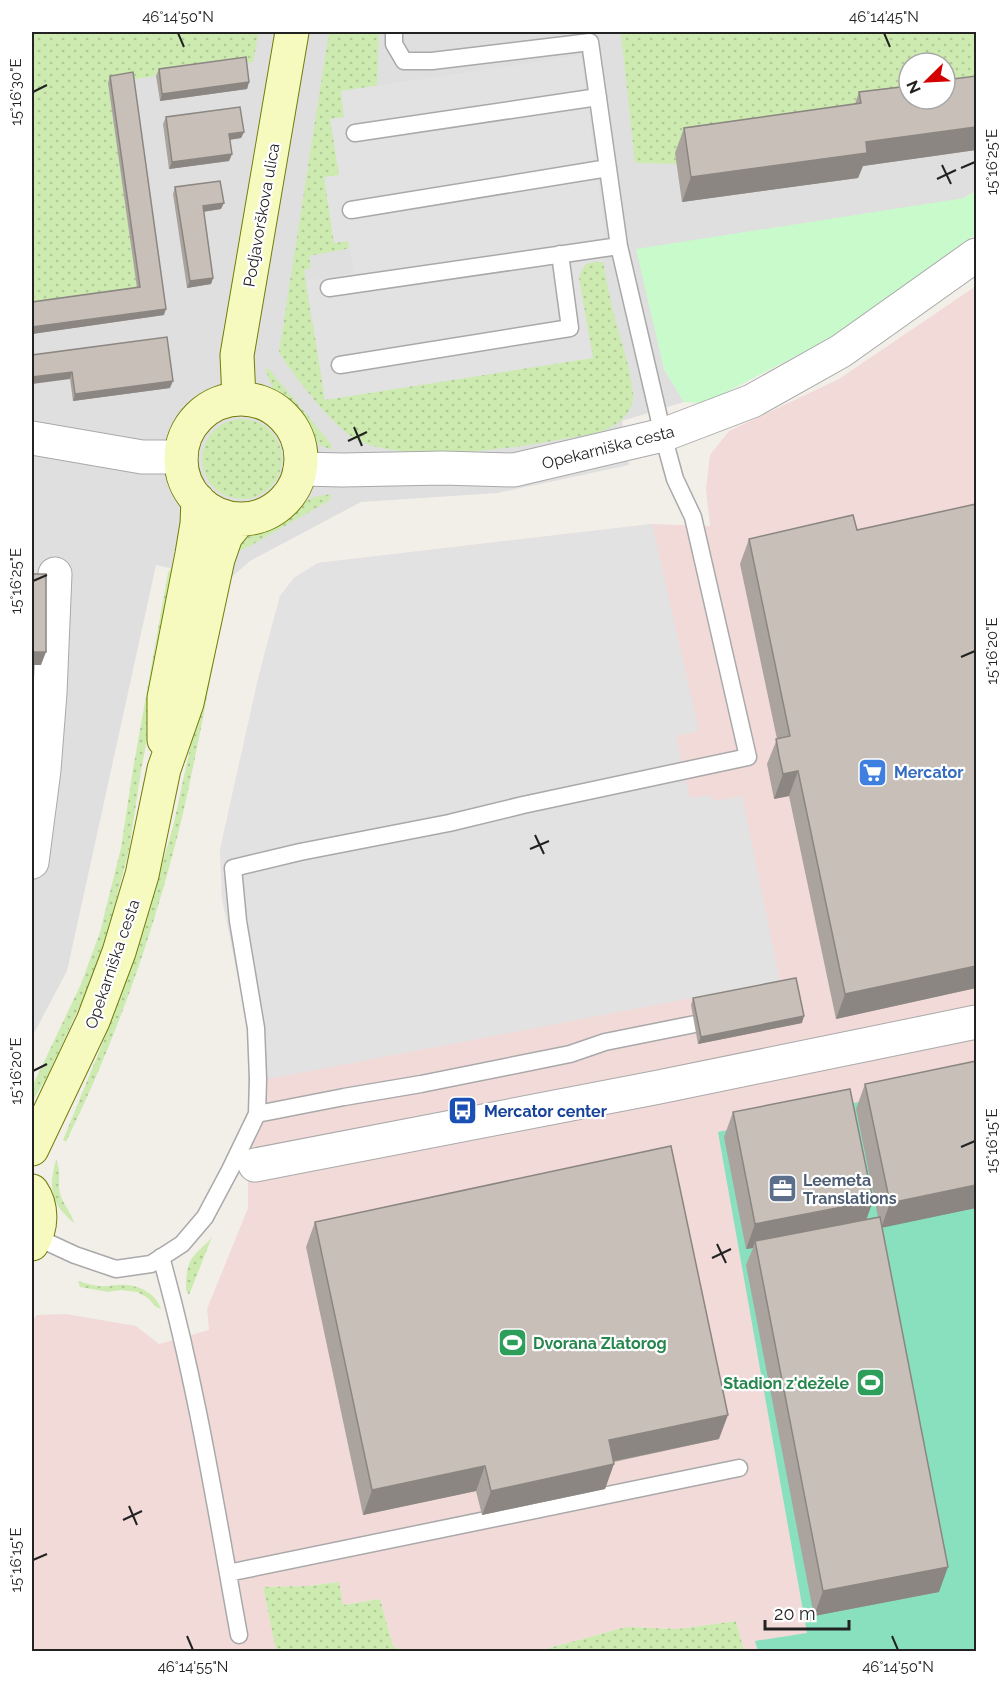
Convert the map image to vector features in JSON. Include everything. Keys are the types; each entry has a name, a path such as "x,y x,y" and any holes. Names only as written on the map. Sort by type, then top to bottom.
{"street":[{"name":"Podjavorškova ulica","path":"239,399 237,355 292,32"},
{"name":"Opekarniška cesta","path":"300,469 514,470 663,435 752,401 841,351 976,255"},
{"path":"239,399 260,402 269,406 292,428 300,448 300,469 291,491 279,505 264,514 240,519 222,516 205,507 198,500 186,480 181,457 186,435 198,417 217,404 239,399"},
{"path":"32,438 142,457 181,457"},
{"path":"164,769 164,698 192,554 198,500"},
{"path":"164,769 187,702 218,559 226,536 240,519"},
{"path":"32,862 44,770 41,694 55,574"},
{"name":"Opekarniška cesta","path":"32,1149 93,1021 119,952 142,875 164,769"},
{"path":"255,1165 670,1085 976,1022"},
{"path":"32,1191 39,1210 40,1224 34,1240"}],"lane":[{"path":"34,1240 116,1269 151,1263 182,1244 205,1217 257,1114 256,1028 238,921 233,867 449,823 748,757 693,516 675,479 663,435 620,246 590,42 432,61 404,61 394,44 394,32"},
{"path":"355,134 598,97"},
{"path":"351,210 608,168"},
{"path":"329,288 620,246"},
{"path":"340,365 570,328 560,254"},
{"path":"257,1114 548,1059 605,1042 695,1024"},
{"path":"161,1257 178,1315 194,1391 240,1635"},
{"path":"228,1573 739,1468"}],"shaded area":[{"path":"32,32 976,32 976,191 664,369 684,402 622,421 629,465 497,493 361,502 250,561 227,581 156,565 67,971 32,1037"},
{"path":"581,55 605,231 603,262 592,261 586,264 581,270 579,279 593,358 325,400 306,281 354,273 348,241 334,243 324,177 339,175 330,119 344,117 341,91"},
{"path":"976,286 976,1651 744,1651 736,1621 678,1629 626,1627 538,1651 403,1651 393,1646 380,1599 342,1605 338,1582 308,1586 263,1587 276,1651 32,1652 32,1321 37,1315 66,1314 136,1326 159,1344 209,1330 207,1309 248,1208 250,1051 244,1007 222,898 220,850 259,675 280,596 294,578 318,563 652,524 710,526 706,489 710,455 729,431 839,379"},
{"path":"652,524 699,731 676,736 690,798 712,795 713,801 742,796 780,981 248,1083 250,1051 244,1007 222,898 220,850 259,675 280,596 294,578 318,563"}],"green space":[{"path":"32,32 259,32 253,62 108,83 138,294 32,308"},
{"path":"329,32 379,32 377,86 341,91 344,117 339,175 325,178 334,243 601,200 309,256 311,268 304,270 312,323 593,358 579,279 586,264 603,262 633,394 629,410 619,422 593,434 491,450 432,453 404,451 378,447 357,440 348,434 326,413 294,373 279,352"},
{"path":"976,32 976,100 957,103 957,51 897,51 897,111 914,111 676,153 677,164 635,163 621,33"},
{"path":"976,191 976,234 831,338 705,403 684,402 664,369 636,249 964,198"},
{"path":"265,369 269,369 331,444 333,450 313,439 301,417 273,389"},
{"path":"234,419 250,419 271,430 282,451 282,467 271,488 250,499 234,499 220,493 208,481 202,467 202,451 208,437 220,425"},
{"path":"331,494 330,500 233,554 250,531 267,528 297,506 314,497"},
{"path":"172,567 177,567 178,574 141,771 129,850 107,935 88,988 47,1077 32,1102 32,1087 81,984 100,932 121,848 168,573"},
{"path":"229,581 187,796 158,907 101,1066 66,1142 63,1140 103,1042 140,939 173,827"},
{"name":"Stadion z'dežele","path":"976,1077 976,1651 758,1651 755,1641 807,1633 718,1132"},
{"path":"56,1160 59,1168 60,1193 74,1223 60,1209 53,1195 52,1179"},
{"path":"212,1237 189,1295 186,1286 189,1263"},
{"path":"78,1281 98,1286 138,1287 156,1299 161,1309 137,1292 121,1290 108,1292 80,1287"},
{"path":"339,1582 343,1605 380,1599 393,1646 403,1651 276,1651 263,1587 308,1586"},
{"path":"736,1621 744,1651 538,1651 626,1627 678,1629"}],"building":[{"path":"246,57 249,82 162,94 159,69"},
{"path":"133,72 166,309 32,327 32,302 140,287 110,76"},
{"path":"976,76 976,127 866,142 867,153 691,177 684,128 861,103 859,92 897,87 897,111 957,111 957,78"},
{"path":"240,107 244,132 229,134 232,154 172,162 166,117"},
{"path":"220,181 224,203 203,206 213,278 190,281 175,187"},
{"path":"167,337 173,381 75,394 72,372 32,377 32,355"},
{"name":"Mercator","path":"976,504 976,966 845,994 798,771 783,774 779,756 776,739 790,736 749,539 853,515 857,530"},
{"path":"32,574 46,574 46,652 32,652"},
{"path":"796,978 804,1016 701,1037 693,998"},
{"path":"976,1061 976,1185 890,1203 865,1084"},
{"path":"850,1089 873,1201 755,1224 733,1112"},
{"name":"Dvorana Zlatorog","path":"671,1146 728,1415 609,1440 614,1464 491,1491 485,1466 372,1490 315,1222"},
{"path":"880,1217 948,1567 823,1591 755,1241"}],"place":[{"name":"Mercator","path":"873,772"},
{"name":"Mercator center","path":"463,1111"},
{"name":"Leemeta Translations","path":"782,1189"},
{"name":"Dvorana Zlatorog","path":"512,1343"},
{"name":"Stadion z'dežele","path":"870,1383"}]}
